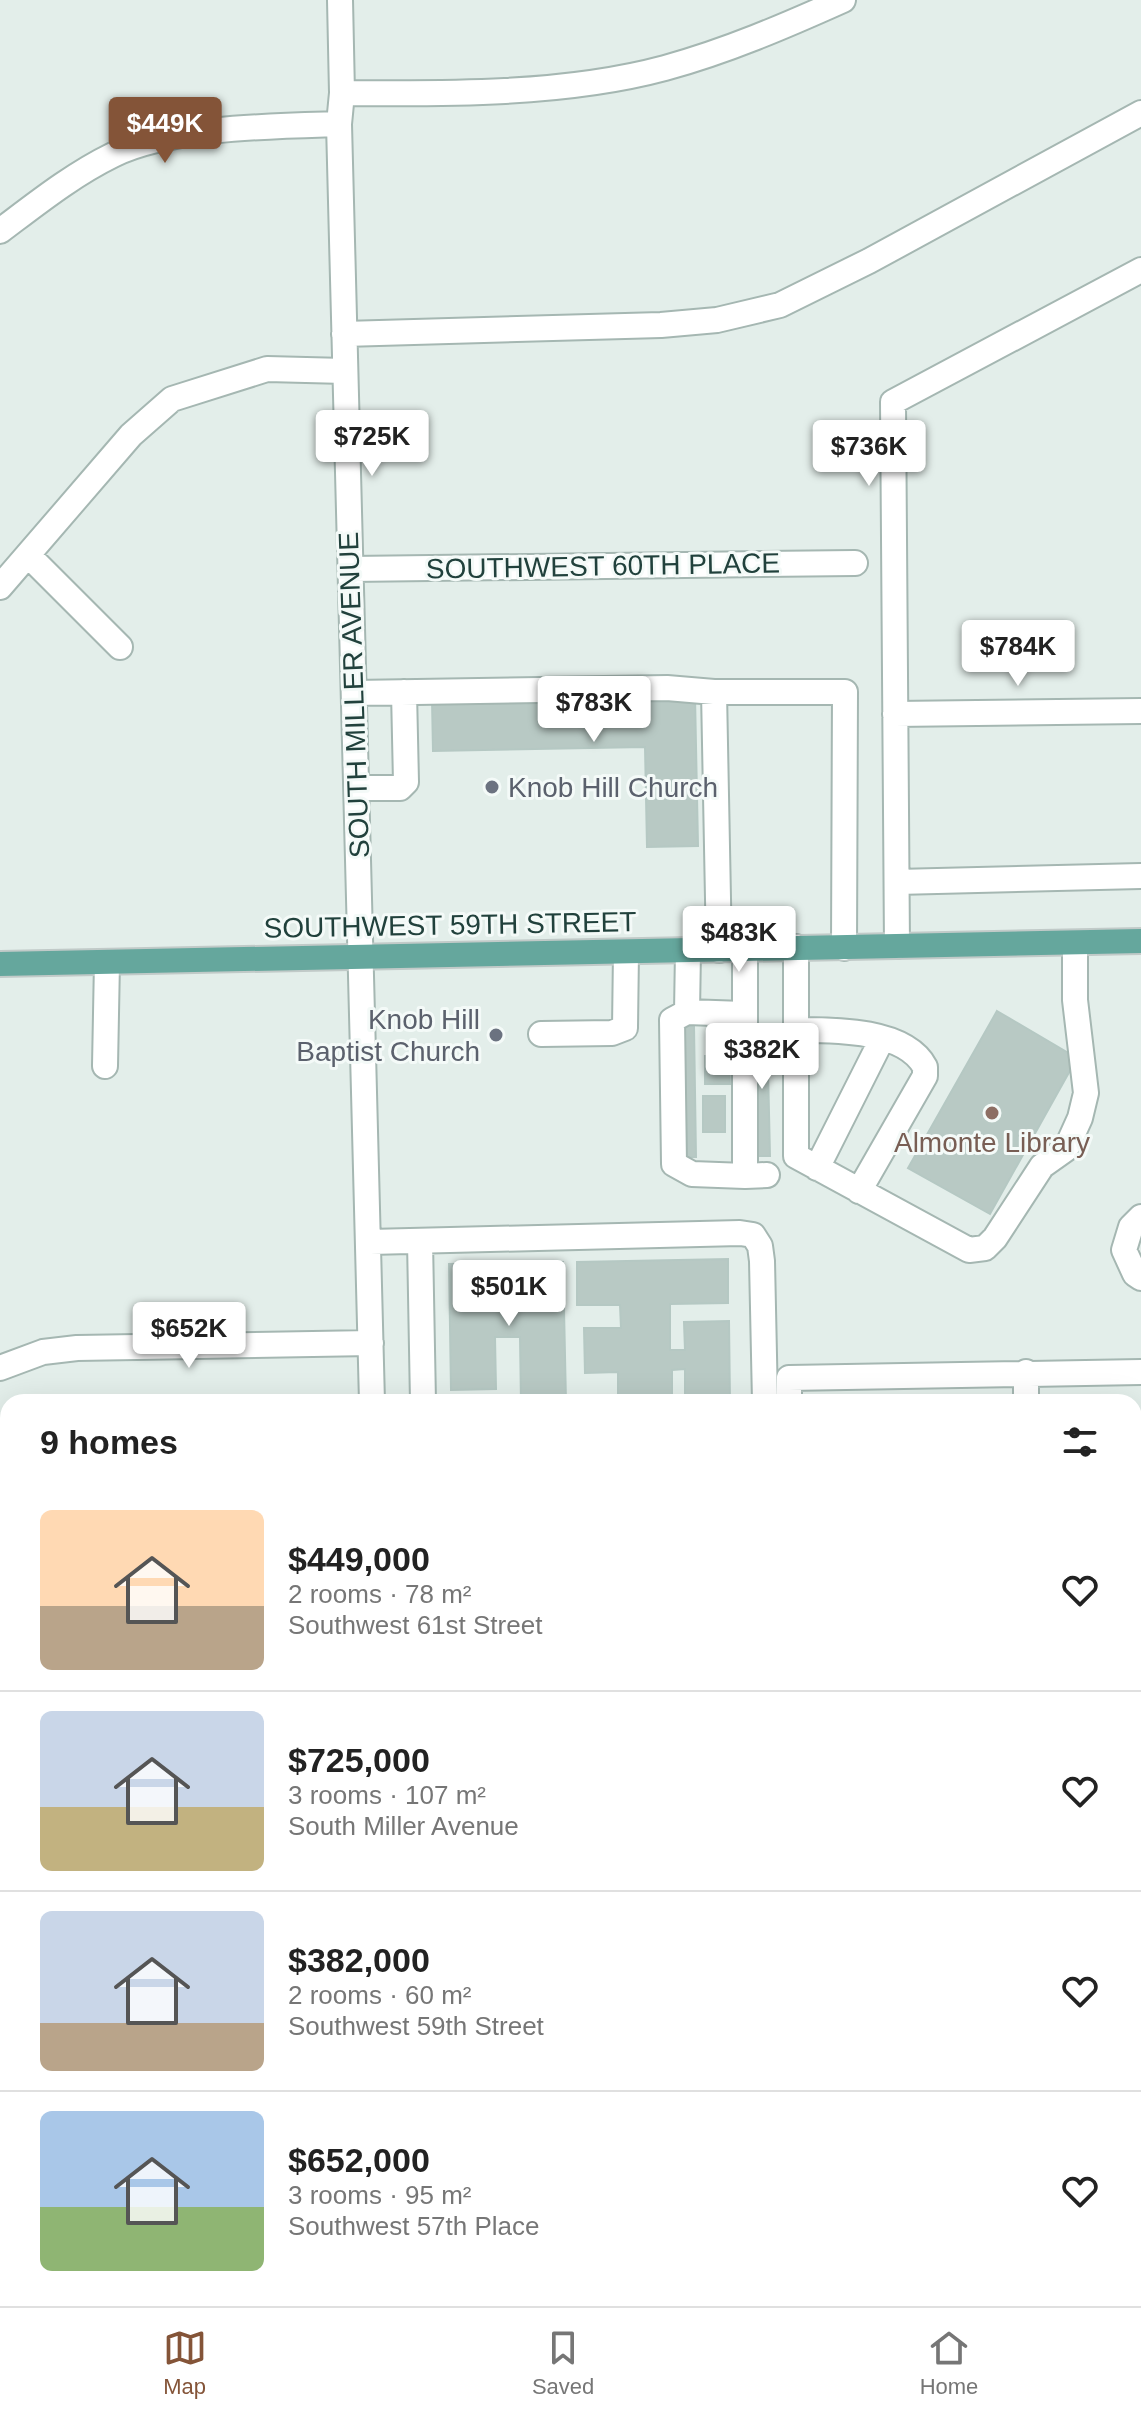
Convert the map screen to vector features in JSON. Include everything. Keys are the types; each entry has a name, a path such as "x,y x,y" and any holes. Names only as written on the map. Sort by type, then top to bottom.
{"main road":[{"name":"SOUTHWEST 59TH STREET","path":"0,964 1141,941"}],"street":[{"name":"SOUTH MILLER AVENUE","path":"340,0 342,93 339,124 372,1394"},
{"path":"342,93 422,94 522,88 596,81 662,69 727,49 843,0"},
{"path":"344,334 661,325 717,320 780,305 869,261 1141,113"},
{"path":"0,231 68,181 115,153 190,133 339,124"},
{"path":"897,946 893,402 1141,270"},
{"path":"0,587 131,435 172,399 267,369 345,371"},
{"path":"28,555 120,647"},
{"name":"SOUTHWEST 60TH PLACE","path":"351,569 855,563"},
{"path":"354,693 667,688 714,692 845,692 844,948"},
{"path":"357,788 400,788 406,782 404,692"},
{"path":"714,692 719,950"},
{"path":"895,714 1141,711"},
{"path":"897,882 1141,876"},
{"path":"796,947 796,1156 969,1250 985,1248 995,1238 1042,1166 1066,1149 1080,1118 1086,1093 1075,1000 1075,943"},
{"path":"743,1014 687,1012 672,1020 674,1164 692,1174 756,1176 743,1014 745,950"},
{"path":"687,1012 688,951"},
{"path":"541,1034 612,1033 625,1028 626,952"},
{"path":"105,1066 107,962"},
{"path":"797,1030 854,1030 882,1039 922,1060 925,1076 859,1191"},
{"path":"817,1168 882,1039"},
{"path":"1141,1217 1131,1227 1124,1250 1135,1274 1141,1278"},
{"path":"370,1242 753,1235 760,1246 762,1261 765,1394"},
{"path":"420,1241 423,1394"},
{"path":"0,1368 43,1352 77,1348 371,1343"},
{"path":"1026,1372 1026,1394"},
{"path":"789,1394 789,1378 1141,1372"}],"building":[{"path":"695,696 698,846 647,847 645,747 433,751 432,700"},
{"name":"Almonte Library","path":"997,1011 1077,1058 990,1214 908,1168"},
{"path":"754,1025 767,1025 770,1156 756,1156"},
{"path":"681,1026 694,1026 696,1157 683,1157"},
{"path":"705,1056 729,1056 730,1084 705,1084"},
{"path":"703,1096 725,1096 725,1132 703,1132"},
{"path":"728,1259 728,1303 670,1304 670,1350 685,1350 684,1322 729,1321 730,1394 685,1394 685,1369 672,1370 672,1394 618,1394 618,1372 585,1373 584,1328 621,1328 620,1305 577,1305 577,1262"},
{"path":"563,1262 566,1394 521,1394 520,1337 495,1337 496,1389 451,1390 449,1264 493,1263 494,1292 519,1292 519,1263"}],"place":[{"name":"Knob Hill Church","path":"492,787"},
{"name":"Knob Hill Baptist Church","path":"496,1035"},
{"name":"Almonte Library","path":"992,1113"}]}
